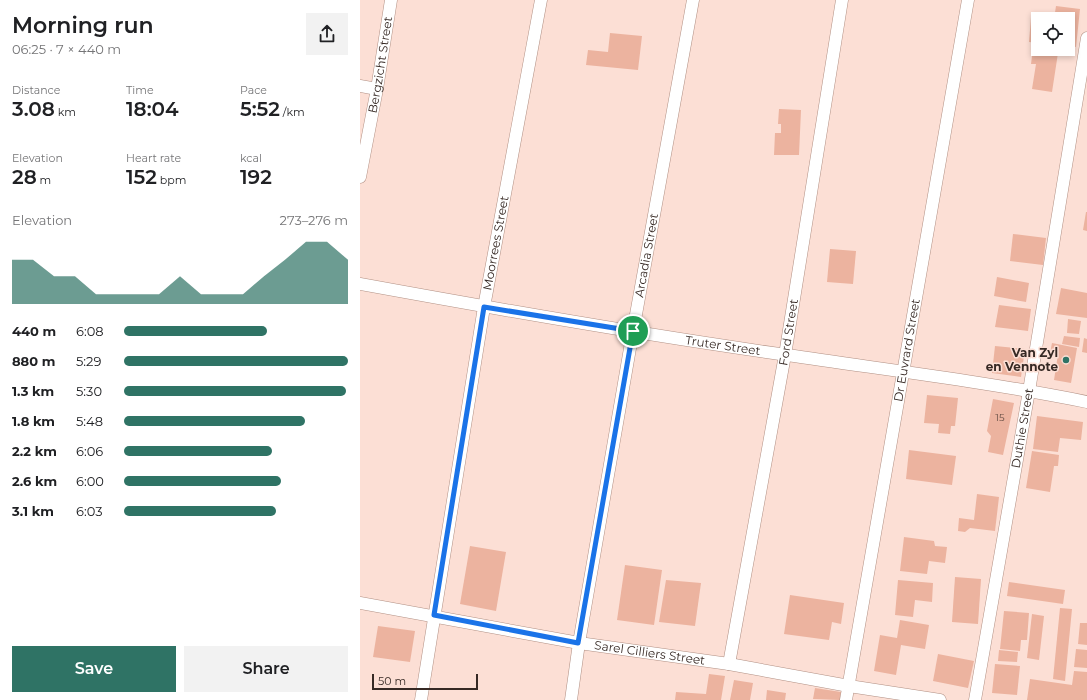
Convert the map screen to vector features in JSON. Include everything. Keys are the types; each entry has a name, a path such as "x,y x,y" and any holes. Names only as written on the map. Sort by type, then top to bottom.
{"street":[{"name":"Bergzicht Street","path":"360,176 377,89 390,0"},
{"name":"Moorrees Street","path":"421,700 484,307 541,0"},
{"name":"Arcadia Street","path":"571,700 578,643 693,0"},
{"name":"Ford Street","path":"729,664 785,355 842,0"},
{"name":"Dr Euvrard Street","path":"846,700 968,0"},
{"name":"Duthie Street","path":"975,700 1029,390 1087,38"},
{"path":"360,86 377,89"},
{"name":"Truter Street","path":"360,284 484,307 785,355 1029,390 1087,402"},
{"name":"Sarel Cilliers Street","path":"360,603 434,615 578,643 729,664 849,686 940,700"}],"building":[{"path":"1056,6 1080,9 1076,47 1075,12 1055,12"},
{"path":"1031,18 1031,42 1029,42"},
{"path":"610,33 642,36 638,70 586,65 588,50 608,52"},
{"path":"1032,56 1058,56 1052,92 1032,89 1036,64 1031,64"},
{"path":"779,109 801,110 799,155 774,155 775,133 781,133 781,124 778,124"},
{"path":"1087,212 1087,231 1083,230"},
{"path":"1013,234 1046,238 1043,265 1010,261"},
{"path":"830,249 856,251 853,284 827,282"},
{"path":"997,277 1029,283 1026,302 994,296"},
{"path":"1061,288 1087,293 1087,318 1056,314"},
{"path":"999,305 1031,309 1028,331 995,327"},
{"path":"1068,319 1081,321 1079,334 1067,333"},
{"path":"1064,336 1080,338 1079,347 1062,344"},
{"path":"1084,338 1087,339 1087,353 1082,352"},
{"path":"1052,343 1077,348 1071,383 1054,380 1058,354 1050,353"},
{"path":"995,346 1025,349 1021,377 992,373"},
{"path":"927,395 958,398 955,426 951,426 950,434 938,433 939,424 924,423"},
{"path":"993,399 1014,403 1003,455 988,452 991,436 987,431"},
{"path":"1037,416 1083,422 1081,440 1060,438 1058,452 1033,449"},
{"path":"909,450 956,456 952,485 906,479"},
{"path":"1032,451 1059,455 1058,466 1054,466 1050,492 1026,488"},
{"path":"977,494 999,497 995,531 970,528 965,532 958,531 959,518 974,520"},
{"path":"904,537 934,541 935,546 947,547 945,563 929,561 927,574 900,571"},
{"path":"470,546 506,552 496,611 460,604"},
{"path":"625,565 662,570 654,625 617,620"},
{"path":"955,577 981,579 978,624 952,622"},
{"path":"666,580 701,583 695,626 659,622"},
{"path":"898,580 933,583 932,602 915,600 913,617 895,615"},
{"path":"1009,582 1065,590 1063,604 1007,596"},
{"path":"790,595 844,603 841,624 832,622 829,640 784,634"},
{"path":"1060,608 1072,609 1065,681 1053,679"},
{"path":"1004,611 1029,613 1027,640 1021,640 1020,651 1000,649"},
{"path":"1032,614 1044,616 1039,660 1027,658"},
{"path":"900,620 929,625 925,649 901,645 896,675 874,671 880,635 897,638"},
{"path":"1080,623 1087,623 1087,645 1078,644"},
{"path":"378,626 415,631 410,662 373,657"},
{"path":"1076,649 1087,650 1087,668 1074,667"},
{"path":"999,650 1018,652 1017,662 998,661"},
{"path":"938,654 974,661 968,688 933,681"},
{"path":"995,664 1020,666 1017,695 992,693"},
{"path":"1074,671 1087,672 1087,700 1027,700 1030,679 1072,685"},
{"path":"709,674 725,676 721,700 675,700 676,692 706,694"},
{"path":"734,680 753,683 750,700 730,700"},
{"path":"815,688 841,692 840,700 813,699"},
{"path":"767,690 786,693 785,700 766,700"}],"place":[{"name":"Van Zyl en Vennote","path":"1066,360"}],"route":[{"path":"484,307 633,331 578,643 434,615 484,307"}]}
